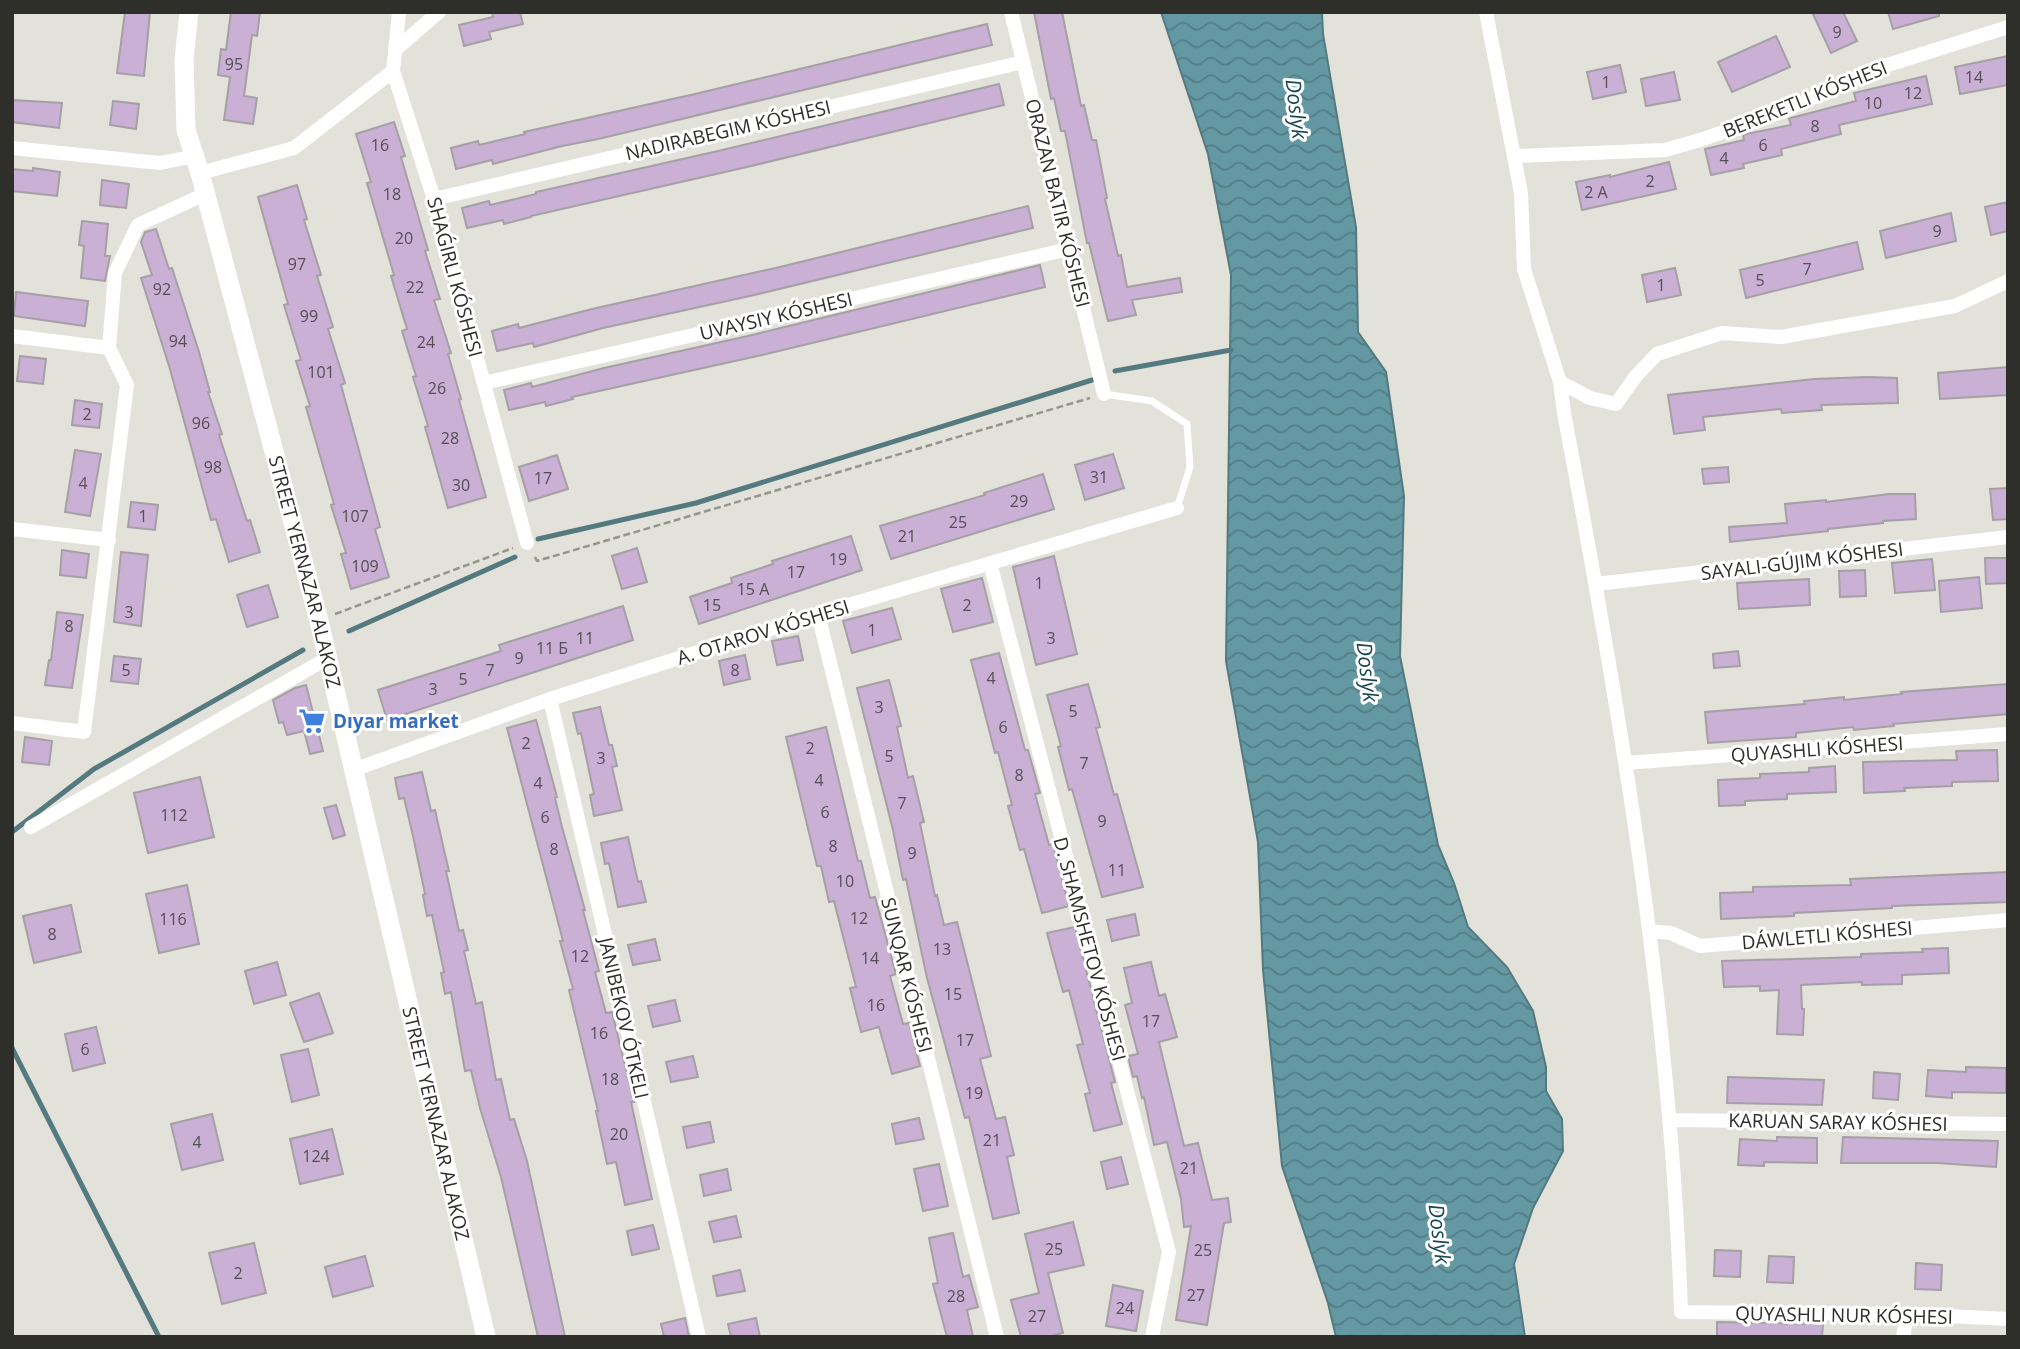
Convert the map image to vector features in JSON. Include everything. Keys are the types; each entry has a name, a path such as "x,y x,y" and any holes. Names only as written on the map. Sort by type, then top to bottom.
{"main road":[{"name":"STREET YERNAZAR ALAKOZ","path":"189,12 184,60 186,130 319,621 486,1337"}],"street":[{"path":"399,12 393,71 434,199 527,542"},
{"path":"395,50 439,12"},
{"path":"1011,12 1104,394"},
{"path":"1486,12 1516,156 1521,193 1524,269 1560,382 1626,763 1649,931 1669,1120 1678,1215 1681,1312 1907,1314 2008,1320"},
{"name":"BEREKETLI KÓSHESI","path":"1516,156 1665,150 1784,111 1878,68 2008,27"},
{"name":"NADIRABEGIM KÓSHESI","path":"434,199 1023,62"},
{"path":"12,148 160,163 197,164 294,148 393,71"},
{"path":"12,723 84,732 127,386 109,348 115,273 138,225 205,194"},
{"name":"UVAYSIY KÓSHESI","path":"484,383 1069,249"},
{"path":"1560,382 1590,398 1616,404 1636,376 1657,354 1723,334 1781,337 1955,306 2008,281"},
{"path":"12,336 109,348"},
{"name":"A. OTAROV KÓSHESI","path":"353,770 550,699 818,614 1177,508"},
{"path":"12,529 109,540"},
{"path":"1595,584 2008,537"},
{"name":"D. SHAMSHETOV KÓSHESI","path":"990,563 1168,1252 1152,1337"},
{"name":"SUNQAR KÓSHESI","path":"818,614 997,1337"},
{"path":"32,827 328,658"},
{"name":"JANIBEKOV ÓTKELI","path":"550,699 699,1337"},
{"path":"1626,763 2008,734"},
{"name":"DÁWLETLI KÓSHESI","path":"1649,931 1671,933 1700,946 2008,920"},
{"name":"KARUAN SARAY KÓSHESI","path":"1669,1120 2008,1124"},
{"path":"1903,1337 1907,1314"}],"lane":[{"path":"1104,394 1152,401 1186,424 1190,467 1177,508"}],"path":[{"path":"319,621 527,542 537,561 1104,394"}],"water":[{"name":"Doslyk","path":"1161,12 1322,12 1323,34 1356,227 1358,332 1386,372 1404,496 1400,656 1438,845 1468,927 1507,967 1533,1011 1546,1067 1546,1091 1562,1119 1563,1151 1533,1208 1514,1264 1525,1337 1336,1337 1328,1303 1282,1166 1263,970 1258,842 1226,661 1231,275 1208,154"}],"building":[{"path":"125,12 150,12 144,76 117,73"},
{"path":"231,12 260,12 257,36 252,35 244,96 257,98 253,124 224,120 230,77 218,75 221,49 226,50"},
{"path":"492,12 520,12 523,24 489,32 491,39 464,46 459,25 493,17"},
{"path":"1034,12 1062,12 1081,106 1084,105 1092,140 1096,140 1107,198 1105,199 1127,287 1180,278 1182,292 1132,300 1136,315 1108,321 1087,243 1065,131 1061,131 1054,98 1051,99"},
{"path":"1812,12 1843,12 1857,41 1831,53"},
{"path":"1888,12 1939,12 1939,16 1893,29"},
{"path":"987,24 992,45 493,164 492,160 456,169 451,148 478,141 479,145 525,134 524,132"},
{"path":"1776,36 1790,67 1732,92 1718,62"},
{"path":"2008,56 2008,85 1960,94 1955,67"},
{"path":"1620,65 1626,92 1593,99 1587,72"},
{"path":"1674,72 1680,100 1646,106 1641,79"},
{"path":"1926,76 1932,104 1839,125 1841,134 1781,149 1782,155 1743,164 1744,168 1711,175 1705,149 1744,140 1743,135 1746,134 1791,125 1791,118 1856,101 1854,93"},
{"path":"999,84 1004,105 504,224 503,220 467,228 462,208 489,201 490,205"},
{"path":"12,100 62,103 59,128 12,122"},
{"path":"113,101 139,104 136,129 110,125"},
{"path":"394,122 405,156 401,157 428,250 425,251 440,299 434,300 451,353 448,354 461,399 459,400 486,497 448,508 425,427 428,426 413,377 416,376 402,331 407,329 391,276 394,275 367,183 371,182 356,134"},
{"path":"1669,162 1676,189 1582,210 1576,182 1610,177"},
{"path":"33,168 60,172 57,196 12,191 12,169 33,171"},
{"path":"102,180 129,184 126,208 100,205"},
{"path":"297,185 307,219 304,220 321,275 317,276 333,327 328,329 345,383 341,385 380,527 375,529 389,577 351,589 341,554 346,553 331,505 334,504 306,407 310,406 296,361 301,360 284,305 288,304 258,197"},
{"path":"2008,202 2008,231 1991,235 1985,207"},
{"path":"1028,206 1033,228 750,296 603,328 534,347 533,343 497,351 492,331 518,324 519,328"},
{"path":"1951,213 1956,241 1886,258 1880,231"},
{"path":"82,221 108,224 105,256 110,256 105,281 81,278 84,246 79,245"},
{"path":"156,229 169,269 172,268 199,352 208,392 222,434 219,435 260,552 229,562 216,519 211,520 170,369 141,278 152,275 141,242 145,232"},
{"path":"1857,242 1863,269 1746,298 1740,270"},
{"path":"1040,265 1045,287 762,355 572,397 573,399 546,406 545,402 509,410 504,390 531,383 532,387"},
{"path":"1675,268 1681,295 1647,302 1642,275"},
{"path":"16,292 88,301 85,326 14,316"},
{"path":"20,356 46,359 43,384 17,381"},
{"path":"2008,367 2008,395 1940,399 1938,373"},
{"path":"1897,378 1898,403 1821,405 1822,410 1782,413 1781,409 1703,417 1705,430 1674,434 1668,395 1814,379"},
{"path":"75,400 102,404 99,428 72,425"},
{"path":"75,450 101,454 90,516 65,512"},
{"path":"1113,454 1124,488 1085,500 1075,465"},
{"path":"557,455 568,489 529,501 519,467"},
{"path":"1728,467 1729,482 1704,484 1702,469"},
{"path":"1043,474 1054,509 891,559 880,526 985,495 984,493"},
{"path":"2008,488 2008,519 1993,520 1990,489"},
{"path":"1915,494 1916,519 1730,542 1729,527 1787,523 1785,504"},
{"path":"131,502 158,505 155,530 128,527"},
{"path":"851,536 862,570 699,624 690,597 732,583 731,578 773,564 772,561"},
{"path":"637,548 647,582 622,589 612,556"},
{"path":"62,550 89,554 86,578 60,575"},
{"path":"121,552 148,555 141,626 114,622"},
{"path":"1054,556 1077,654 1036,665 1013,567"},
{"path":"1985,558 2008,558 2008,583 1986,584"},
{"path":"1932,559 1935,590 1895,593 1892,563"},
{"path":"1865,570 1866,596 1840,597 1839,571"},
{"path":"1979,577 1982,608 1941,612 1939,581"},
{"path":"982,578 993,622 953,632 941,589"},
{"path":"1809,579 1810,605 1739,609 1737,583"},
{"path":"268,585 278,617 247,627 237,595"},
{"path":"623,606 633,640 387,720 378,690 501,651 499,645"},
{"path":"892,608 901,639 852,653 843,621"},
{"path":"57,612 83,615 72,688 45,685"},
{"path":"798,636 803,660 777,665 772,641"},
{"path":"1738,651 1740,666 1714,668 1713,654"},
{"path":"999,653 1025,750 1028,750 1040,793 1035,794 1049,845 1053,844 1069,906 1042,913 1024,849 1020,850 1008,806 1012,805 998,752 995,753 971,660"},
{"path":"745,655 750,679 724,685 719,661"},
{"path":"114,656 141,659 138,684 111,681"},
{"path":"889,680 901,726 897,727 908,778 913,776 924,822 920,823 935,896 937,895 944,925 957,922 991,1056 980,1059 996,1119 1005,1117 1014,1155 1007,1157 1019,1213 993,1219 969,1117 965,1118 927,978 906,879 903,880 857,688"},
{"path":"1088,684 1100,727 1096,728 1114,795 1117,794 1143,887 1102,897 1072,789 1069,790 1058,747 1061,746 1047,695"},
{"path":"2008,684 2008,714 1854,730 1853,727 1796,733 1796,737 1708,743 1705,712 1805,704 1804,701 1844,697 1844,700 1902,694 1901,692"},
{"path":"306,685 323,751 310,754 304,731 287,735 283,722 279,723 273,700"},
{"path":"600,707 617,766 612,767 622,810 594,816 590,795 594,794 581,733 578,734 573,713"},
{"path":"536,720 585,910 599,971 595,972 606,1013 612,1012 634,1102 631,1102 652,1199 625,1205 616,1162 607,1164 598,1111 569,990 573,989 560,941 563,941 507,728"},
{"path":"826,727 858,861 861,861 870,898 875,897 896,974 890,976 903,1024 909,1023 920,1066 892,1074 879,1027 861,1032 850,988 856,987 834,901 829,902 821,866 817,866 786,737"},
{"path":"25,737 52,741 49,765 22,762"},
{"path":"1997,750 1998,781 1952,782 1952,786 1864,793 1863,762 1957,760 1956,751"},
{"path":"1835,766 1836,792 1787,794 1787,799 1745,801 1745,805 1719,806 1718,780 1760,778 1760,774 1809,772 1809,768"},
{"path":"422,772 431,811 435,810 459,931 463,930 468,950 464,951 476,1004 482,1002 496,1080 501,1079 510,1120 514,1119 527,1161 565,1337 538,1337 501,1177 471,1070 465,1071 451,992 445,994 441,973 444,972 432,915 427,916 413,836 404,798 399,799 395,778"},
{"path":"200,777 214,837 148,853 134,793"},
{"path":"336,805 345,835 333,839 324,808"},
{"path":"628,837 638,882 641,881 646,902 618,907 609,863 605,864 601,843"},
{"path":"2008,872 2008,902 1892,906 1794,913 1794,916 1721,919 1720,893 1753,892 1753,887 1851,885 1850,879"},
{"path":"187,885 199,944 159,953 146,894"},
{"path":"71,905 81,952 34,963 23,916"},
{"path":"1135,914 1139,935 1112,941 1107,920"},
{"path":"1075,927 1115,1082 1111,1083 1122,1124 1094,1131 1085,1094 1090,1093 1077,1045 1083,1044 1069,990 1063,992 1047,933"},
{"path":"655,939 660,960 633,965 628,945"},
{"path":"1948,948 1949,973 1902,975 1902,984 1862,985 1862,982 1801,985 1803,1035 1777,1034 1779,990 1760,991 1760,986 1724,987 1722,961 1861,957 1861,954 1923,952 1922,949"},
{"path":"277,962 286,995 254,1004 245,971"},
{"path":"1151,962 1159,996 1165,994 1177,1037 1159,1042 1184,1146 1198,1143 1212,1200 1228,1198 1231,1222 1224,1223 1207,1325 1176,1320 1191,1226 1184,1227 1181,1199 1167,1142 1154,1145 1144,1097 1142,1098 1137,1076 1133,1077 1128,1056 1138,1054 1125,1005 1132,1003 1124,968"},
{"path":"319,993 333,1033 304,1042 290,1003"},
{"path":"675,1000 680,1021 653,1027 648,1006"},
{"path":"96,1027 105,1063 73,1071 65,1034"},
{"path":"308,1049 319,1095 292,1102 281,1055"},
{"path":"693,1056 698,1077 671,1082 666,1062"},
{"path":"1966,1067 2006,1068 2006,1093 1952,1092 1952,1098 1926,1096 1928,1070 1966,1072"},
{"path":"1874,1072 1900,1074 1898,1100 1873,1098"},
{"path":"1728,1077 1824,1080 1822,1105 1727,1103"},
{"path":"212,1114 223,1160 182,1170 171,1124"},
{"path":"919,1118 924,1139 896,1144 892,1124"},
{"path":"710,1122 714,1142 687,1148 683,1127"},
{"path":"332,1129 343,1174 300,1184 290,1139"},
{"path":"1777,1137 1817,1138 1817,1163 1764,1162 1764,1166 1738,1165 1740,1139 1777,1141"},
{"path":"1843,1137 1998,1141 1996,1167 1937,1163 1841,1163"},
{"path":"1121,1157 1128,1184 1107,1189 1101,1162"},
{"path":"939,1164 948,1206 923,1211 914,1169"},
{"path":"727,1169 731,1190 704,1196 700,1175"},
{"path":"736,1216 741,1237 714,1242 709,1222"},
{"path":"1073,1222 1084,1265 1048,1273 1063,1333 1047,1337 1021,1337 1011,1300 1039,1293 1025,1234"},
{"path":"653,1225 659,1249 632,1255 627,1231"},
{"path":"953,1233 963,1277 969,1275 978,1307 967,1310 973,1337 947,1337 933,1284 938,1283 929,1238"},
{"path":"254,1243 266,1293 222,1304 209,1253"},
{"path":"1715,1250 1741,1251 1740,1277 1714,1276"},
{"path":"365,1256 373,1286 333,1297 325,1267"},
{"path":"1769,1256 1794,1257 1793,1283 1767,1282"},
{"path":"1916,1263 1942,1265 1941,1290 1915,1289"},
{"path":"740,1270 745,1291 717,1296 713,1276"},
{"path":"1113,1285 1143,1291 1136,1331 1106,1326"},
{"path":"685,1318 689,1337 664,1337 661,1324"},
{"path":"756,1318 760,1337 731,1337 728,1324"},
{"path":"1717,1322 1823,1324 1822,1337 1717,1337"}],"waterway":[{"path":"1115,371 1231,350"},
{"path":"538,539 696,503 1092,380"},
{"path":"349,631 515,557"},
{"path":"12,832 94,769 303,650"},
{"path":"12,1048 159,1337"}],"place":[{"name":"Dıyar market","path":"312,721"}]}
